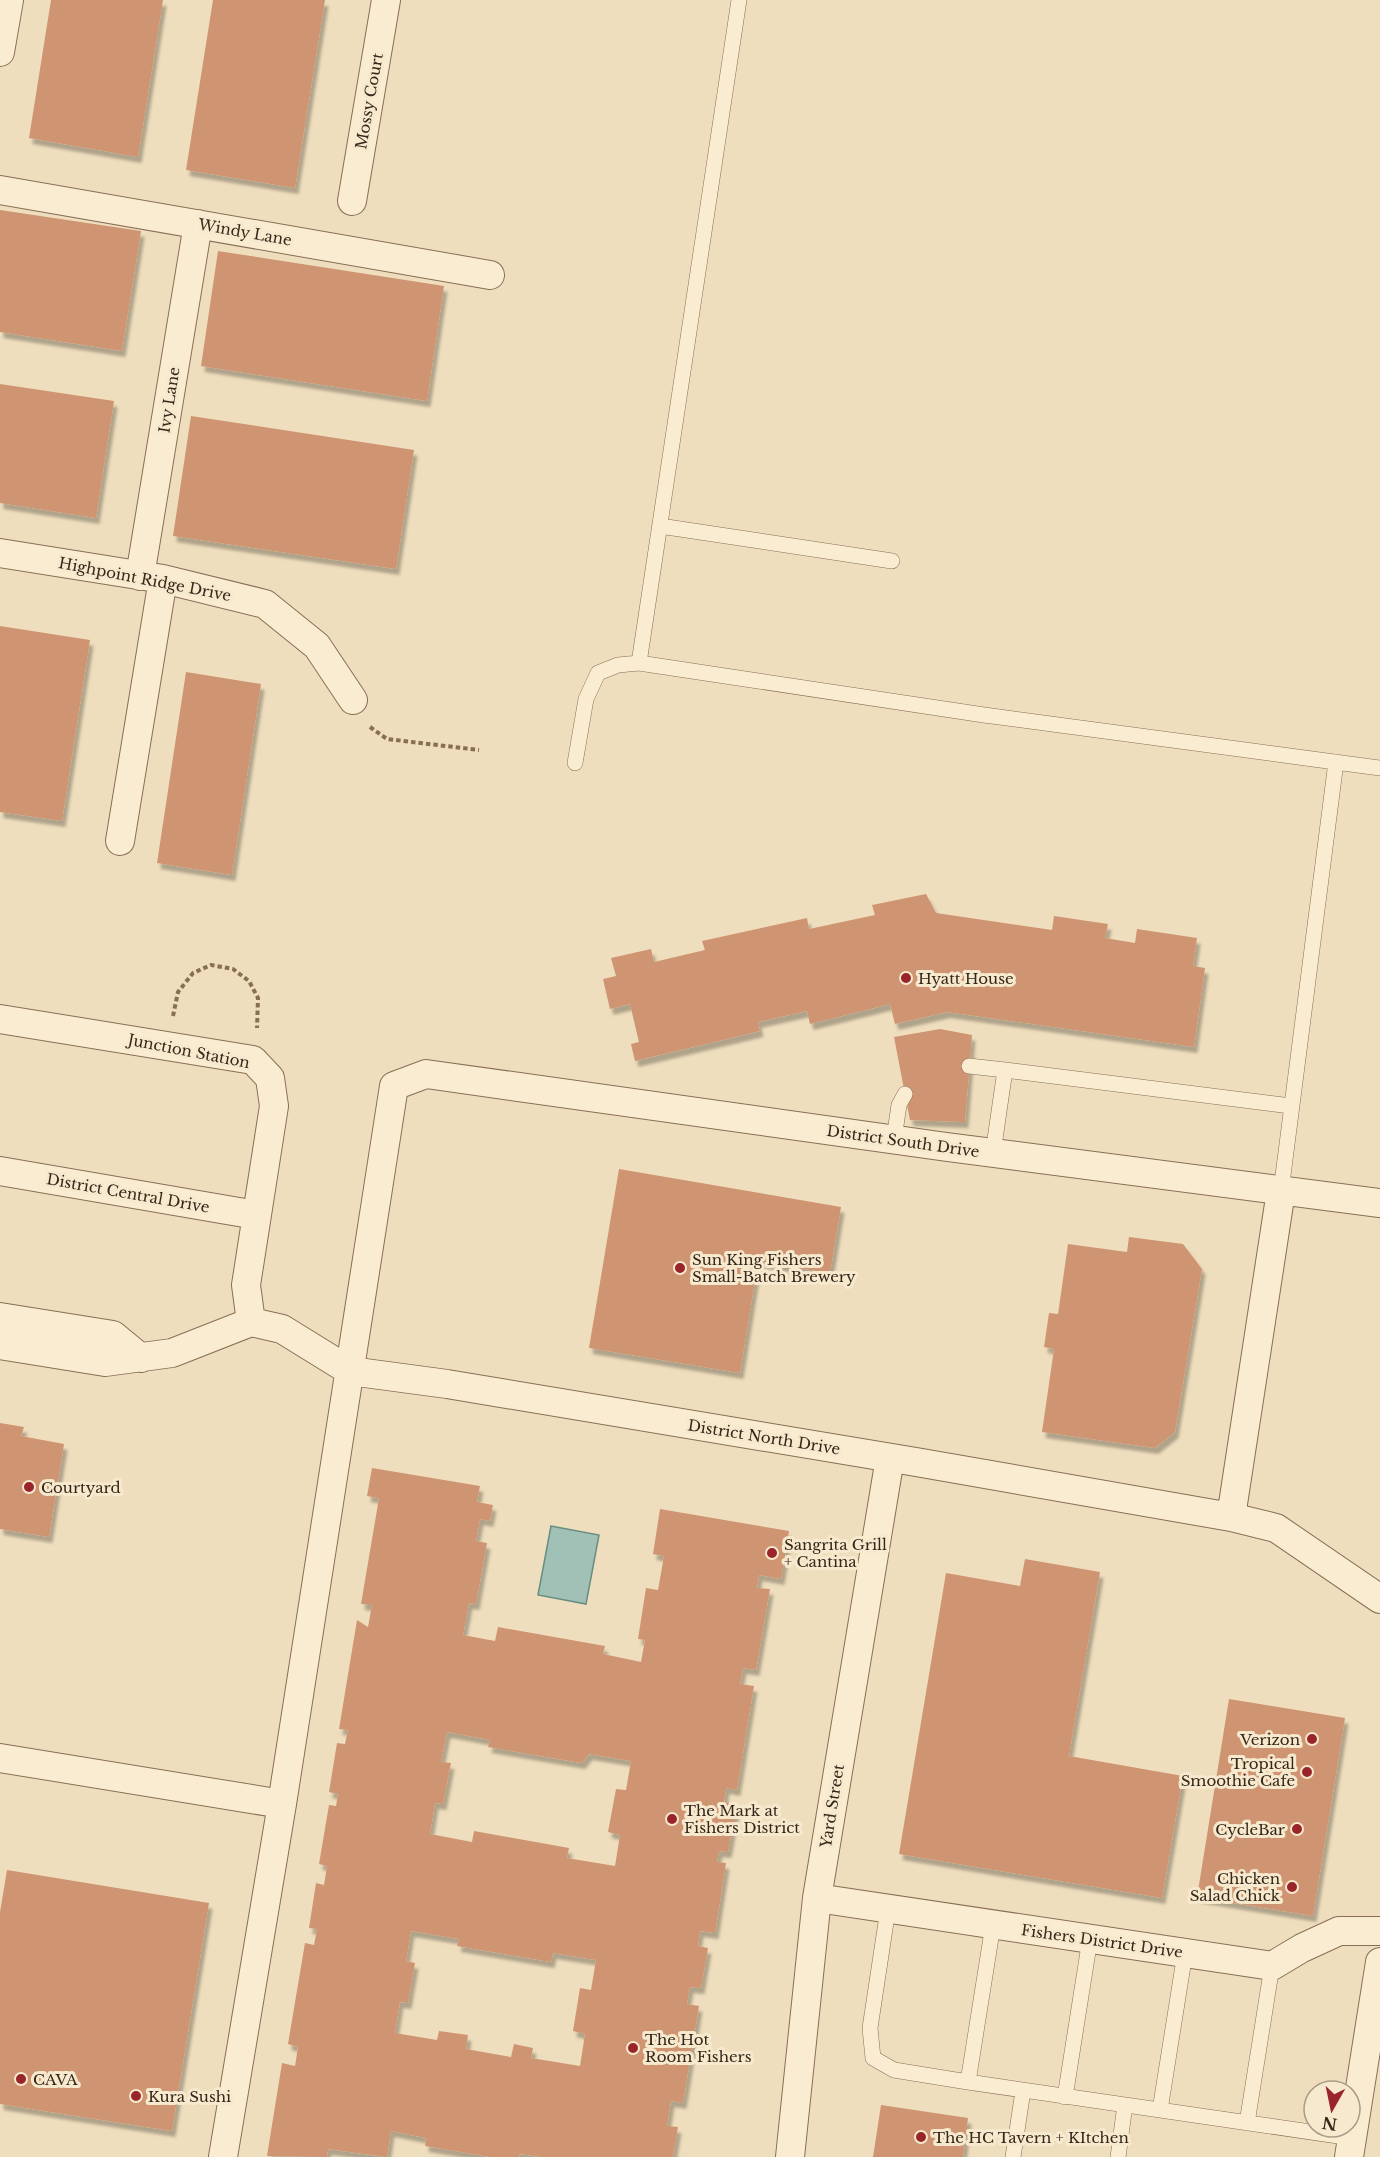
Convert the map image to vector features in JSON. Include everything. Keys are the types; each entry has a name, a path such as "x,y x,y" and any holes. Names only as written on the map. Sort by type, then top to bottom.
{"street":[{"path":"0,52 9,0"},
{"name":"Mossy Court","path":"352,201 386,0"},
{"name":"Windy Lane","path":"0,190 490,275"},
{"name":"Ivy Lane","path":"120,841 198,224"},
{"name":"Highpoint Ridge Drive","path":"0,553 152,578 264,604 317,646 353,700"},
{"name":"Junction Station","path":"0,1019 253,1060 270,1078 274,1106 246,1285 251,1322"},
{"name":"District South Drive","path":"350,1371 394,1086 426,1074 993,1153 1380,1203"},
{"name":"District Central Drive","path":"0,1171 256,1215"},
{"path":"1231,1517 1281,1191"},
{"path":"0,1317 113,1335 141,1358"},
{"path":"0,1345 105,1362 172,1353 251,1322"},
{"name":"District North Drive","path":"251,1322 282,1329 350,1371 447,1384 890,1458 1231,1517 1276,1528 1380,1599"},
{"path":"223,2157 282,1804 350,1371"},
{"name":"Yard Street","path":"790,2157 817,1898 890,1458"},
{"path":"0,1758 282,1804"},
{"name":"Fishers District Drive","path":"817,1898 1272,1966"},
{"path":"1272,1966 1302,1948 1339,1931 1380,1931"},
{"path":"1351,2147 1380,1962"}],"lane":[{"path":"639,663 739,0"},
{"path":"660,526 892,561"},
{"path":"575,762 586,699 598,673 618,665 639,663 984,715 1380,768"},
{"path":"1281,1191 1336,762"},
{"path":"969,1066 1291,1106"},
{"path":"993,1153 1005,1070"},
{"path":"894,1139 898,1105 905,1095"},
{"path":"888,1909 870,2028 873,2058 894,2070 1248,2123 1351,2147"},
{"path":"969,2082 993,1924"},
{"path":"1065,2097 1090,1939"},
{"path":"1160,2110 1185,1953"},
{"path":"1248,2123 1272,1966"},
{"path":"1013,2157 1023,2091"},
{"path":"1118,2157 1125,2105"}],"path":[{"path":"353,700 370,728 387,739 479,750"},
{"path":"171,1027 178,992 193,974 211,965 233,969 249,981 258,998 257,1030"}],"water":[{"path":"551,1526 599,1535 586,1604 538,1595"}],"building":[{"path":"51,0 163,0 138,157 29,138"},
{"path":"213,0 325,0 295,188 186,170"},
{"path":"0,210 141,231 122,351 0,332"},
{"path":"218,251 444,286 427,401 201,366"},
{"path":"0,384 114,401 96,518 0,503"},
{"path":"191,416 414,450 396,569 173,536"},
{"path":"0,626 90,640 62,821 0,812"},
{"path":"186,672 261,684 232,875 157,863"},
{"name":"Hyatt House","path":"926,894 936,913 1052,930 1054,916 1108,924 1105,938 1135,943 1137,929 1197,938 1193,966 1205,968 1194,1047 947,1012 895,1024 890,1004 810,1024 807,1011 758,1022 760,1031 635,1061 631,1044 639,1042 630,1004 610,1009 603,979 616,976 611,958 651,949 654,962 705,950 702,941 807,918 809,929 875,915 872,905"},
{"path":"940,1029 972,1035 965,1122 910,1120 894,1037"},
{"name":"Sun King Fishers Small-Batch Brewery","path":"619,1169 841,1207 830,1273 758,1262 740,1373 589,1348"},
{"path":"1129,1237 1183,1244 1202,1269 1175,1432 1155,1448 1042,1432 1054,1349 1044,1347 1049,1313 1058,1314 1068,1244 1127,1252"},
{"name":"Courtyard","path":"0,1423 24,1427 21,1436 64,1444 49,1537 0,1529"},
{"name":"The Mark at Fishers District","path":"372,1468 480,1486 477,1502 493,1505 490,1521 480,1519 476,1541 487,1543 476,1604 469,1603 463,1635 495,1641 498,1627 605,1646 603,1654 641,1662 645,1640 638,1639 646,1588 658,1590 664,1556 653,1554 660,1509 789,1531 781,1579 759,1575 757,1588 770,1589 756,1670 743,1668 740,1684 754,1686 737,1790 726,1788 724,1802 737,1804 728,1852 719,1851 717,1862 726,1863 715,1933 700,1931 698,1946 708,1948 701,1988 690,1987 687,2004 699,2006 683,2103 671,2101 667,2126 678,2127 673,2157 542,2157 520,2154 519,2157 491,2157 425,2146 426,2138 391,2131 387,2157 328,2149 327,2157 267,2156 282,2063 295,2066 298,2047 288,2044 305,1943 314,1945 317,1929 309,1928 316,1883 324,1885 327,1866 319,1864 329,1805 336,1806 338,1794 329,1792 337,1743 345,1744 348,1730 339,1729 357,1620 368,1627 372,1605 361,1604 379,1498 367,1496","holes":["447,1732 490,1740 488,1747 582,1763 589,1754 631,1761 626,1790 616,1789 608,1832 620,1835 615,1866 567,1858 569,1848 474,1831 472,1842 430,1834 435,1803 443,1804 451,1763 441,1762","411,1931 459,1939 457,1946 551,1962 553,1953 596,1960 591,1990 580,1988 573,2031 585,2034 580,2066 531,2058 533,2048 514,2044 511,2057 466,2049 468,2035 439,2031 437,2040 395,2033 400,2002 408,2003 415,1963 406,1961"]},
{"path":"1025,1559 1100,1572 1069,1756 1183,1776 1162,1898 899,1854 946,1573 1020,1586"},
{"path":"1229,1699 1345,1718 1313,1916 1197,1897"},
{"path":"7,1870 209,1903 172,2131 0,2104 0,1912"},
{"name":"The HC Tavern + KItchen","path":"881,2105 968,2118 963,2157 873,2157"}],"place":[{"name":"Hyatt House","path":"906,978"},
{"name":"Sun King Fishers Small-Batch Brewery","path":"680,1268"},
{"name":"Courtyard","path":"29,1487"},
{"name":"Sangrita Grill + Cantina","path":"772,1553"},
{"name":"Verizon","path":"1312,1739"},
{"name":"Tropical Smoothie Cafe","path":"1307,1772"},
{"name":"The Mark at Fishers District","path":"672,1819"},
{"name":"CycleBar","path":"1297,1829"},
{"name":"Chicken Salad Chick","path":"1292,1887"},
{"name":"The Hot Room Fishers","path":"633,2048"},
{"name":"CAVA","path":"21,2079"},
{"name":"Kura Sushi","path":"136,2096"},
{"name":"The HC Tavern + KItchen","path":"921,2137"}]}
